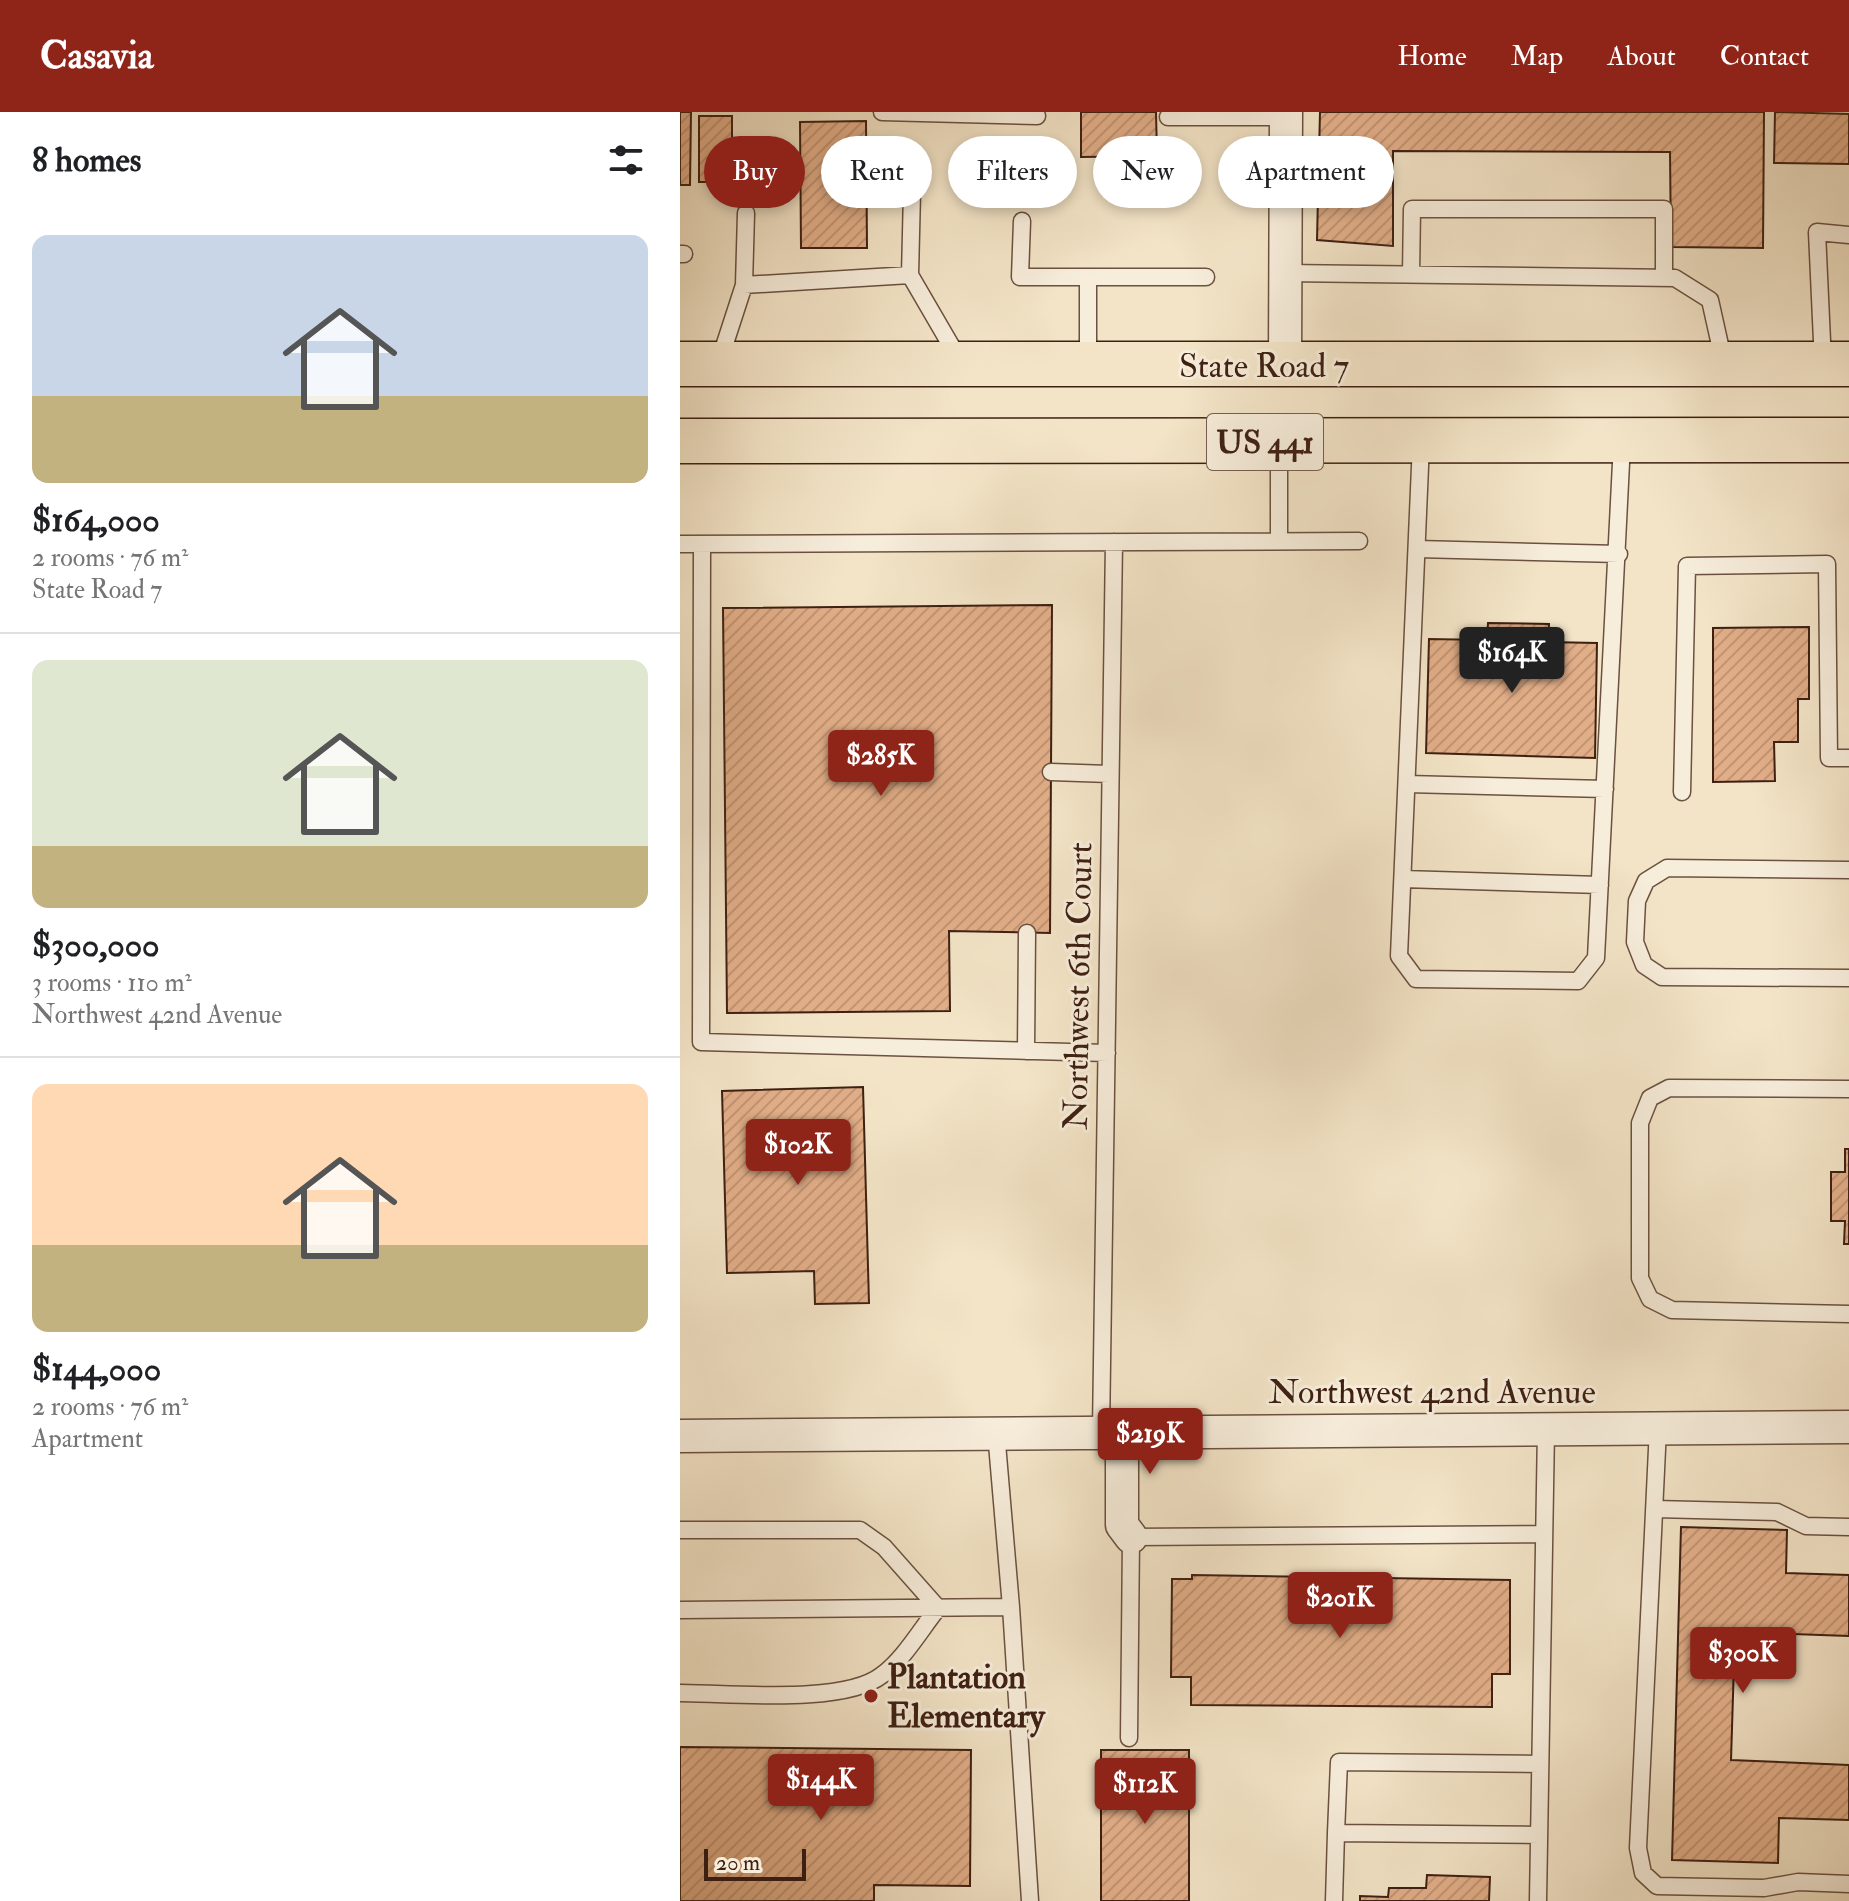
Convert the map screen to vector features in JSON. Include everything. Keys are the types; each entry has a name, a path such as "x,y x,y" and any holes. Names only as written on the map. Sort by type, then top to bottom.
{"main road":[{"name":"State Road 7","path":"693,367 1836,364"},
{"name":"US 441","path":"680,441 1849,440"}],"street":[{"path":"1285,364 1286,114"},
{"name":"Northwest 42nd Avenue","path":"680,1436 1849,1427"},
{"path":"1111,1431 1122,1525 1131,1537"}],"lane":[{"path":"882,112 1037,116"},
{"path":"1168,117 1286,114"},
{"path":"912,208 910,275 962,365"},
{"path":"1411,275 1412,209 1664,209 1664,278"},
{"path":"693,367 744,285 746,213"},
{"path":"1022,221 1020,277 1206,277"},
{"path":"1836,364 1817,232 1849,235"},
{"path":"1285,273 1675,278 1710,300 1724,364"},
{"path":"744,285 910,275"},
{"path":"1088,277 1088,366"},
{"path":"1421,441 1399,956 1416,979 1578,981 1596,958 1619,554 1622,441"},
{"path":"1279,442 1279,541"},
{"path":"680,544 1359,541"},
{"name":"Northwest 6th Court","path":"1111,1431 1107,1053 1114,542"},
{"path":"702,544 701,1042 1107,1053"},
{"path":"1417,549 1619,554"},
{"path":"1682,792 1687,566 1827,564 1829,758 1849,758"},
{"path":"1051,772 1109,774"},
{"path":"1407,784 1605,789"},
{"path":"1849,870 1667,868 1646,881 1637,901 1635,942 1644,965 1662,977 1849,978"},
{"path":"1403,879 1600,885"},
{"path":"1026,1051 1027,933"},
{"path":"1849,1089 1669,1088 1650,1098 1640,1123 1640,1278 1650,1299 1672,1310 1849,1314"},
{"path":"1658,1428 1638,1848 1643,1873 1657,1894 1764,1888 1798,1882 1849,1884"},
{"path":"1538,1901 1546,1429"},
{"path":"996,1432 1030,1901"},
{"path":"1655,1509 1777,1512 1806,1526 1849,1527"},
{"path":"680,1530 860,1530 884,1547 938,1608"},
{"path":"1129,1738 1131,1537 1544,1534"},
{"path":"680,1610 1011,1607"},
{"path":"680,1693 836,1693 862,1688 884,1674 938,1608"},
{"path":"1334,1901 1339,1762 1540,1764"},
{"path":"1336,1833 1539,1835"}],"building":[{"path":"680,112 691,112 690,185 680,185"},
{"path":"1081,112 1156,112 1157,136 1093,136 1093,157 1081,157"},
{"path":"1320,112 1764,112 1763,248 1671,247 1670,152 1394,151 1394,136 1319,136"},
{"path":"1775,112 1849,114 1849,164 1774,163"},
{"path":"699,116 732,116 732,136 704,136 704,182 699,182"},
{"path":"866,121 866,136 821,136 821,208 867,208 867,248 801,248 801,208 805,208 805,136 800,136 800,122"},
{"path":"1318,208 1393,208 1393,246 1317,240"},
{"path":"1052,605 1050,933 949,931 950,1011 727,1013 723,608"},
{"path":"1488,623 1549,624 1548,642 1597,643 1595,758 1426,753 1429,639 1487,640"},
{"path":"1809,627 1809,699 1798,699 1798,742 1774,742 1775,781 1713,782 1713,628"},
{"path":"863,1087 869,1303 815,1304 814,1271 727,1273 722,1091"},
{"path":"1845,1149 1849,1149 1849,1244 1844,1244 1845,1221 1831,1221 1831,1172 1845,1172"},
{"path":"1681,1527 1787,1530 1786,1573 1849,1575 1849,1636 1735,1632 1731,1760 1849,1765 1849,1820 1779,1818 1778,1863 1672,1860"},
{"path":"1192,1575 1510,1580 1510,1674 1492,1674 1492,1707 1191,1705 1191,1677 1171,1677 1172,1579 1192,1579"},
{"path":"680,1747 971,1750 970,1886 874,1885 874,1901 680,1901"},
{"path":"1101,1750 1189,1750 1189,1901 1101,1901"},
{"path":"1427,1875 1490,1877 1489,1901 1360,1901 1360,1896 1388,1897 1389,1888 1426,1888"}],"place":[{"name":"Plantation Elementary","path":"871,1696"}]}
